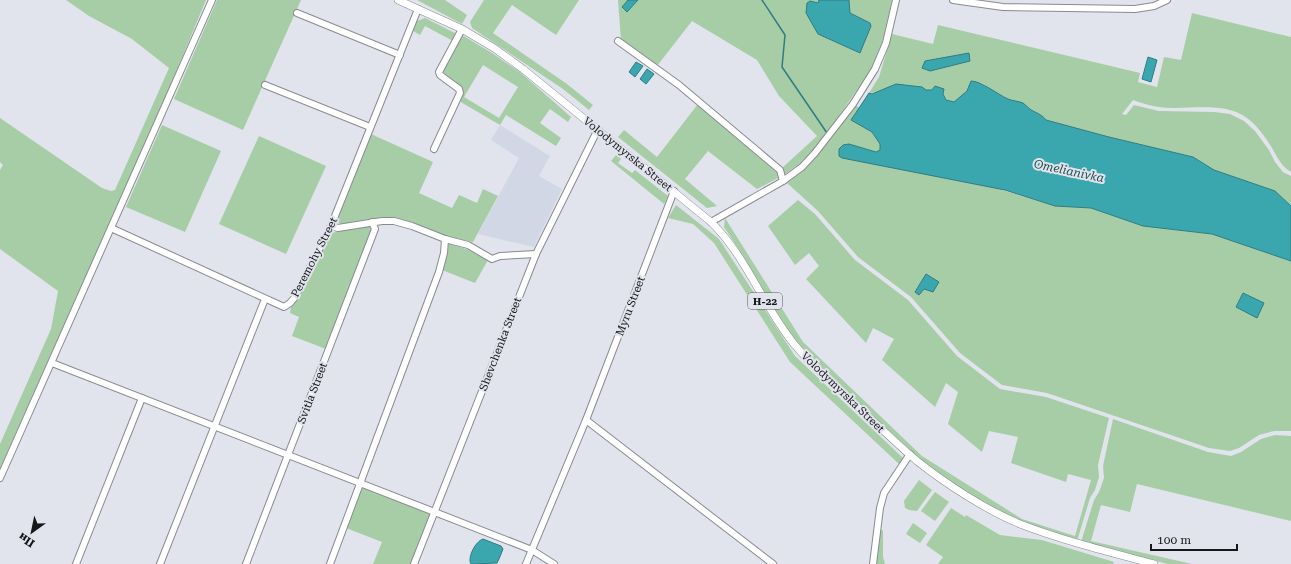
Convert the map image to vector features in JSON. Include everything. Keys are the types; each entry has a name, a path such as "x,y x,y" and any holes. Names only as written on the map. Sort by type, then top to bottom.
{"main road":[{"name":"Volodymyrska Street","path":"398,0 462,29 494,48 524,69 711,222 720,230 735,251 772,313 795,345 817,369 910,454 962,493 1020,524 1078,544 1154,564"}],"street":[{"path":"0,478 212,0"},
{"path":"711,222 783,181 802,167 815,153 853,104 875,69 886,43 896,0"},
{"path":"953,0 1003,7 1135,9 1154,6 1168,0"},
{"name":"Peremohy Street","path":"265,298 284,307 295,297 331,226 418,9"},
{"path":"297,13 400,55"},
{"path":"434,149 460,93 459,89 440,75 439,72 462,29"},
{"path":"618,41 680,85 780,170 783,181"},
{"path":"265,85 370,127"},
{"name":"Shevchenka Street","path":"414,564 536,254 598,129"},
{"name":"Myru Street","path":"526,564 586,420 674,191"},
{"path":"331,226 338,228 372,222 394,221 468,246 492,258 500,256 536,254"},
{"name":"Svitla Street","path":"246,564 375,229 372,222"},
{"path":"111,228 265,298 160,564"},
{"path":"330,564 439,272 444,253 445,239"},
{"path":"52,363 532,550 554,564"},
{"path":"76,564 142,398"},
{"path":"586,420 773,564"},
{"path":"873,564 880,508 884,493 910,454"}],"shaded area":[{"path":"500,125 550,156 539,176 562,189 534,247 478,234 519,158 491,140"}],"green space":[{"path":"66,0 206,0 166,96 0,469 0,444 51,329 58,291 0,249 0,170 3,165 0,162 0,118 102,188 111,191 115,190 169,68 132,39 89,16"},
{"path":"217,0 301,0 243,130 174,99"},
{"path":"417,0 445,0 467,15 462,24"},
{"path":"484,0 579,0 556,35 512,5 493,33 567,84 593,105 589,110 563,89 472,28 470,22"},
{"path":"618,0 628,0 627,12 638,0 819,0 818,3 810,1 806,13 818,34 859,53 871,26 870,23 850,13 849,0 892,0 882,43 872,68 827,133 799,164 785,174 782,168 817,136 779,96 757,60 692,21 657,66 621,40"},
{"path":"1192,13 1291,37 1291,172 1282,164 1267,140 1251,121 1227,109 1204,107 1159,107 1133,100 1122,114 1126,115 1134,105 1159,111 1214,112 1230,114 1244,121 1255,131 1283,172 1291,176 1291,206 1275,191 1214,170 1193,157 1046,120 1022,103 1009,99 989,89 983,84 971,81 967,91 954,102 946,100 943,94 932,90 869,93 879,77 892,34 933,44 938,25 1140,73 1138,82 1157,87 1164,57 1181,60"},
{"path":"425,18 457,34 453,41 425,26 420,35 413,31 417,21"},
{"path":"462,35 521,73 571,117 568,122 550,109 540,123 561,138 556,146 506,115 500,125 459,101 463,94 461,87 442,72","holes":["483,65 518,87 499,118 464,97"]},
{"path":"698,104 778,171 780,177 757,189 708,151 685,179 717,206 707,208 618,137 624,130 657,157"},
{"path":"855,105 860,108 851,120 872,132 880,144 880,150 877,152 849,144 1055,206 1091,208 1143,226 1212,234 1291,261 1291,431 1274,431 1259,435 1239,448 1230,451 1209,448 1047,393 1002,385 960,353 911,297 858,257 818,211 787,183 805,169 818,155"},
{"path":"162,125 221,151 185,232 126,207"},
{"path":"371,134 433,162 419,193 452,208 459,195 477,203 483,189 498,196 473,242 446,236 413,223 394,218 382,217 341,224 336,221"},
{"path":"259,136 326,166 286,254 219,224"},
{"path":"616,155 621,159 618,163 632,173 635,170 668,196 664,204 611,161"},
{"path":"798,200 815,214 855,260 908,300 957,356 1000,389 1046,397 1109,418 1098,465 1099,477 1095,490 1090,498 1077,541 1021,521 1001,512 964,491 919,459 836,382 797,343 774,312 745,259 724,227 725,218 803,342 922,456 1022,519 1075,536 1091,480 1068,474 1066,482 1011,463 1018,437 989,431 982,452 948,424 958,392 946,383 935,407 882,360 894,339 873,328 866,343 806,279 819,266 809,253 795,265 768,226"},
{"path":"676,205 719,239 795,356 903,458 899,464 790,362 714,243 693,224 668,218"},
{"path":"370,225 372,229 326,349 292,336 299,317 290,313 291,306 296,300 331,233"},
{"path":"447,243 466,249 488,260 475,283 442,270 447,254"},
{"path":"1113,419 1208,452 1231,456 1241,452 1261,439 1275,435 1291,436 1291,521 1137,484 1130,512 1101,505 1091,541 1192,564 1168,564 1081,542 1094,500 1099,492 1104,478 1103,466"},
{"path":"919,480 932,490 917,511 909,510 905,508 904,501"},
{"path":"362,487 431,514 411,564 373,564 382,542 346,528"},
{"path":"935,492 949,502 935,521 921,511"},
{"path":"951,508 1000,535 1042,540 1114,562 1113,564 938,564 943,557 926,545"},
{"path":"913,523 927,533 920,543 906,534"},
{"path":"880,528 883,531 883,557 885,564 876,564"}],"water":[{"path":"628,0 638,0 627,12 622,7"},
{"path":"819,0 849,0 850,13 870,23 871,26 860,53 818,34 806,13 807,3 810,1 818,3"},
{"path":"969,53 970,61 930,71 922,68 925,61"},
{"path":"1148,57 1157,60 1151,82 1142,79"},
{"path":"636,62 643,66 635,77 629,72"},
{"path":"647,69 654,74 646,84 640,79"},
{"path":"971,81 984,85 1008,99 1023,103 1046,120 1193,157 1214,170 1275,191 1291,206 1291,261 1212,234 1143,226 1091,208 1055,206 1005,190 842,158 839,156 839,149 843,145 849,144 876,152 880,150 880,144 872,132 851,120 869,93 872,94 896,84 922,87 926,90 932,90 935,86 944,89 943,94 946,100 954,102 967,91"},
{"path":"926,274 939,282 933,292 924,289 919,295 915,292"},
{"path":"1243,293 1264,303 1257,318 1236,307"},
{"path":"483,539 501,546 503,549 497,563 471,564 471,554 480,540"}],"waterway":[{"name":"Omelianivka","path":"762,0 785,35 782,67 827,133"}]}
